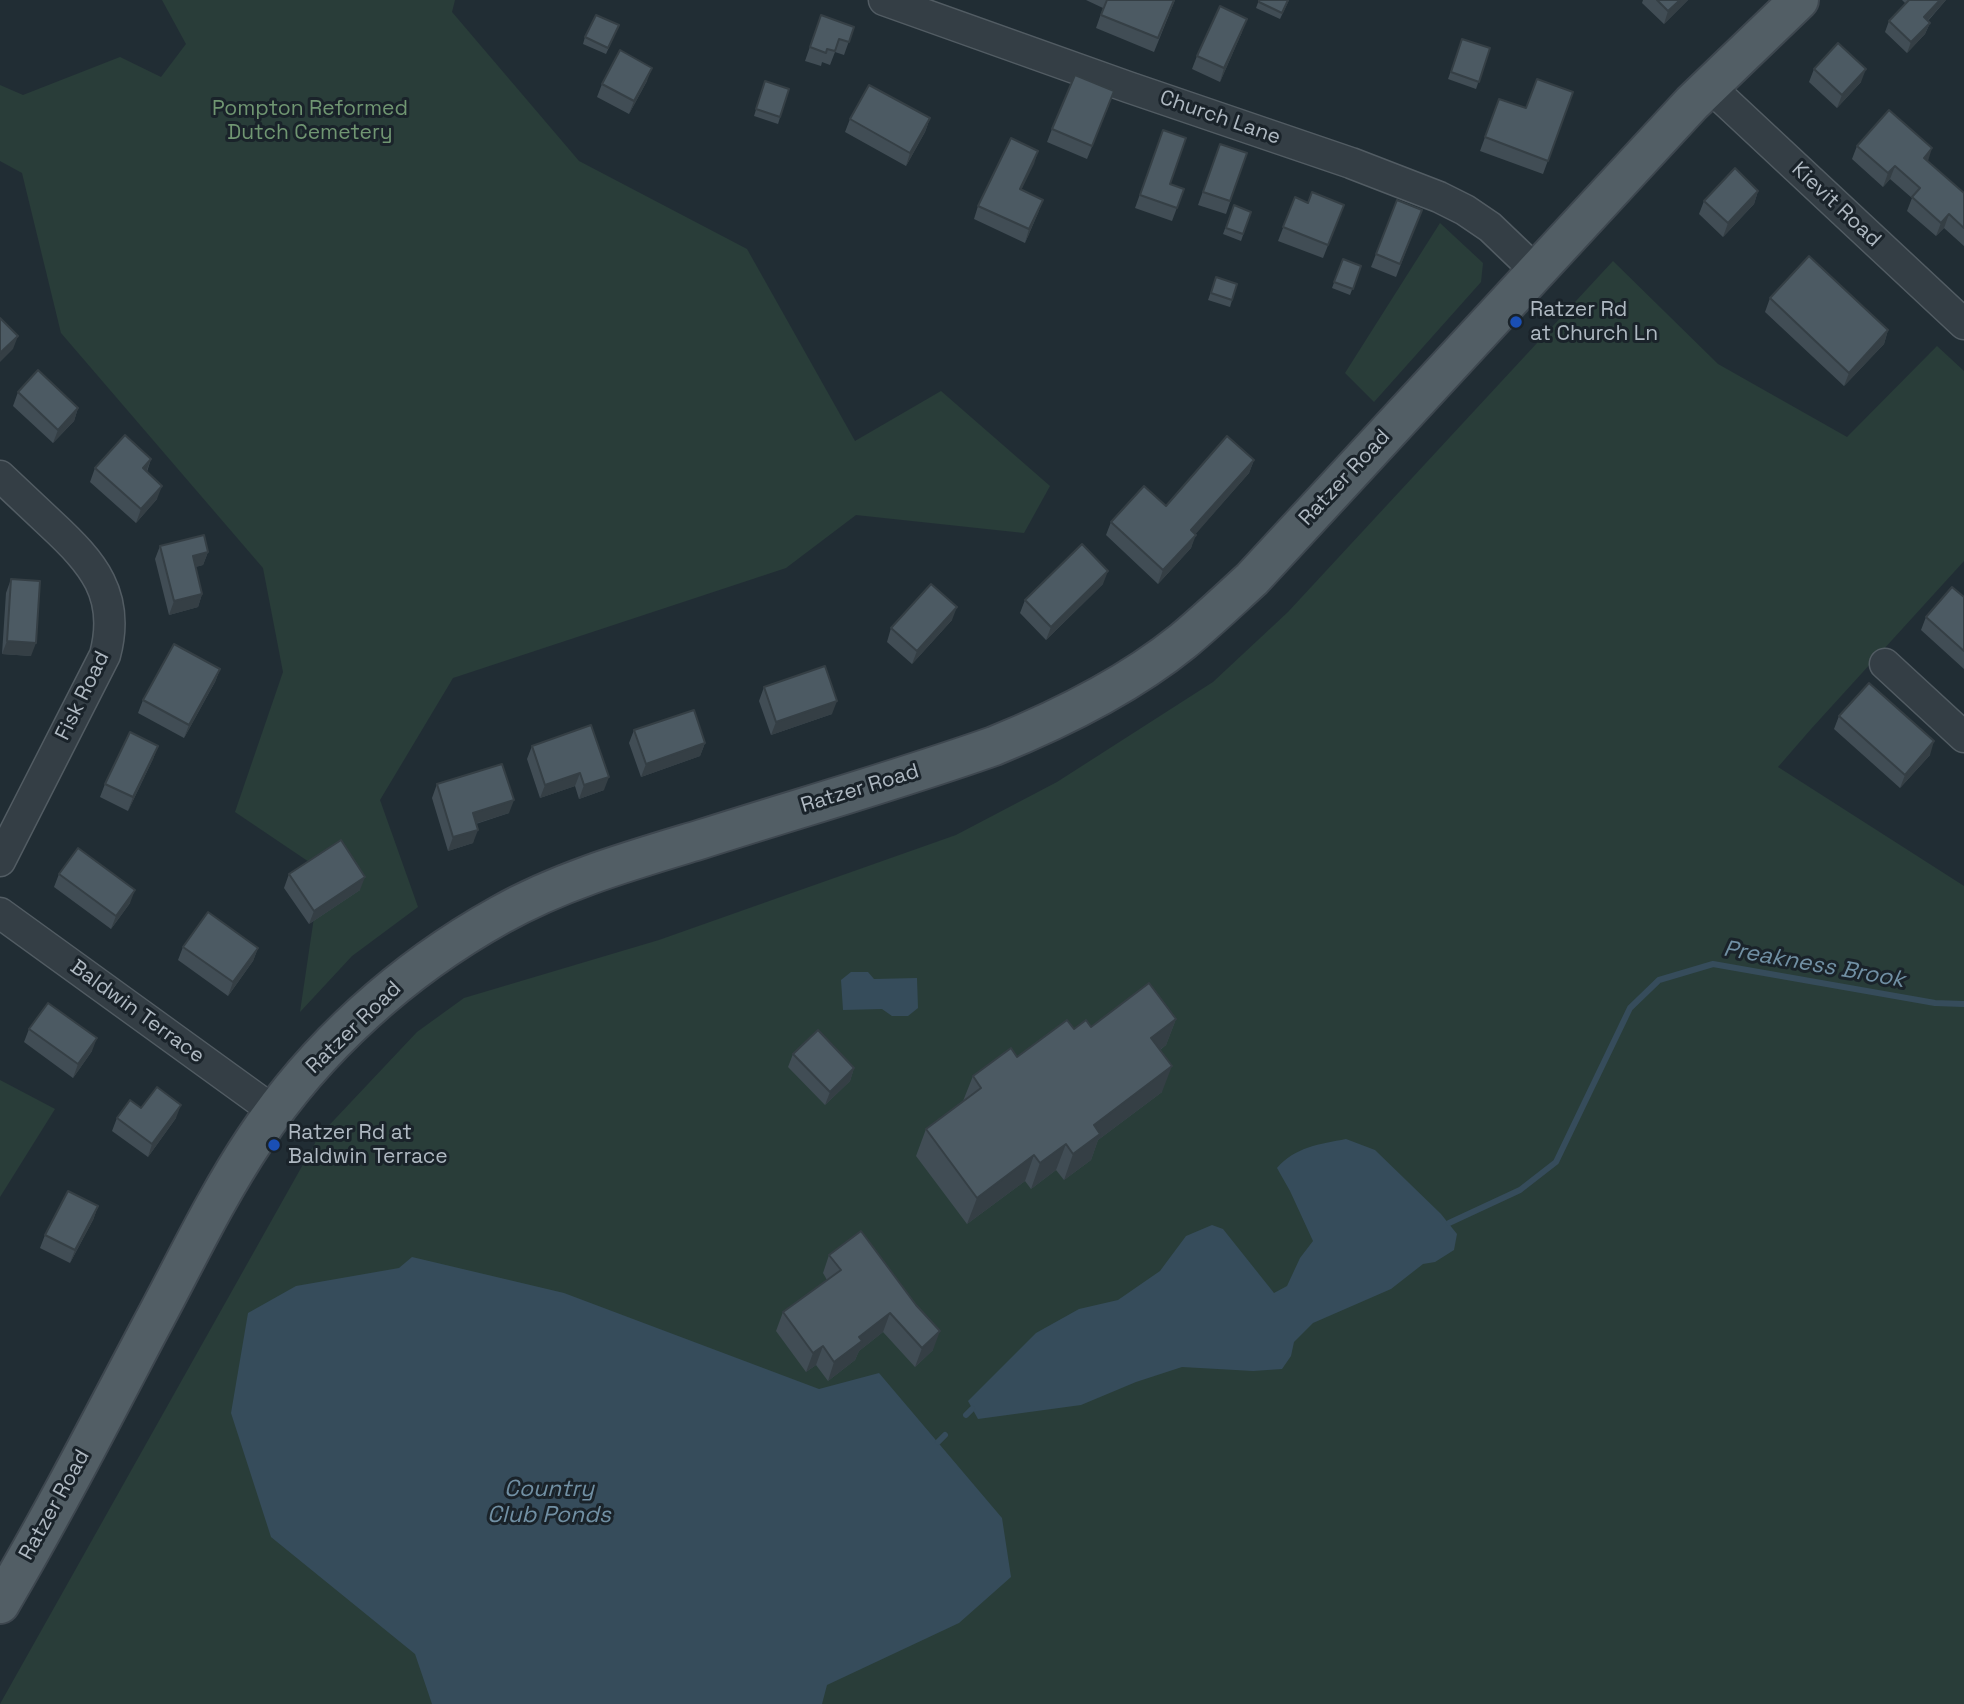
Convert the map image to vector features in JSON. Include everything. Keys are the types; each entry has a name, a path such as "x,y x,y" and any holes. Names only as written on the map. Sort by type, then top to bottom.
{"main road":[{"name":"Ratzer Road","path":"0,1604 85,1451 225,1186 275,1111 323,1053 385,994 441,953 501,915 589,876 994,746 1041,727 1151,664 1182,642 1252,579 1692,103 1799,0"}],"street":[{"name":"Church Lane","path":"884,0 1351,163 1438,197 1465,209 1490,227 1536,271"},
{"name":"Kievit Road","path":"1709,86 1964,324"},
{"name":"Fisk Road","path":"0,476 79,550 94,570 110,614 110,635 105,655 0,861"},
{"path":"1885,664 1964,737"},
{"name":"Baldwin Terrace","path":"0,913 275,1111"}],"green space":[{"name":"Pompton Reformed Dutch Cemetery","path":"162,0 455,0 452,12 579,161 747,249 855,441 941,391 1050,486 1024,533 856,515 786,568 453,678 380,800 418,907 352,956 300,1012 321,870 235,812 283,672 263,568 61,333 22,173 0,161 0,85 23,95 120,57 161,77 186,44"},
{"path":"1440,223 1483,263 1481,282 1374,402 1345,373"},
{"path":"1613,261 1718,364 1847,437 1937,346 1964,371 1964,561 1778,767 1964,886 1964,1704 0,1704 319,1136 417,1032 464,998 659,940 956,835 1057,782 1213,682 1288,612"},
{"path":"0,1080 55,1109 0,1197"}],"water":[{"path":"851,972 868,972 874,979 917,978 918,1008 908,1016 892,1016 882,1009 843,1010 841,980"},
{"path":"1346,1139 1375,1150 1441,1214 1457,1234 1454,1250 1435,1262 1423,1264 1391,1289 1313,1323 1294,1342 1291,1356 1282,1369 1253,1371 1182,1367 1136,1382 1081,1405 978,1419 968,1401 1036,1333 1079,1309 1118,1300 1160,1271 1186,1236 1212,1225 1223,1229 1274,1293 1287,1286 1300,1258 1313,1241 1277,1168 1300,1151"},
{"name":"Country Club Ponds","path":"412,1257 564,1293 819,1389 879,1373 1002,1518 1011,1577 959,1623 827,1685 822,1704 432,1704 415,1654 271,1537 231,1413 248,1313 296,1286 399,1268"}],"building":[{"path":"1107,0 1174,0 1158,38 1101,15"},
{"path":"1259,0 1288,0 1282,13"},
{"path":"1657,0 1680,0 1668,11"},
{"path":"1909,0 1940,0 1924,17 1930,23 1911,42 1889,21"},
{"path":"1220,6 1247,19 1224,68 1197,56"},
{"path":"596,15 619,25 608,48 585,37"},
{"path":"821,15 854,27 849,42 839,39 835,51 827,49 826,53 810,47"},
{"path":"1462,39 1490,48 1479,82 1451,72"},
{"path":"1838,43 1866,69 1842,95 1814,69"},
{"path":"620,50 652,68 634,101 602,84"},
{"path":"1075,75 1114,91 1092,146 1052,129"},
{"path":"1537,79 1573,92 1548,161 1485,137 1499,99 1526,108"},
{"path":"765,81 789,89 780,117 756,109"},
{"path":"869,85 930,118 910,153 850,119"},
{"path":"1889,110 1932,148 1924,158 1964,193 1964,228 1949,214 1941,223 1912,197 1920,188 1895,166 1888,173 1857,146"},
{"path":"1163,130 1186,138 1170,184 1184,189 1177,208 1140,195"},
{"path":"1011,138 1038,151 1020,189 1043,200 1029,229 978,206"},
{"path":"1220,144 1247,153 1230,201 1203,192"},
{"path":"1735,168 1758,191 1728,223 1704,201"},
{"path":"1312,192 1344,205 1328,245 1283,227 1295,197 1308,203"},
{"path":"1397,200 1422,210 1400,264 1376,254"},
{"path":"1234,205 1251,212 1243,234 1226,228"},
{"path":"1809,256 1888,330 1849,373 1770,298"},
{"path":"1343,259 1361,266 1353,289 1334,282"},
{"path":"1216,277 1237,284 1232,300 1211,293"},
{"path":"0,318 18,336 0,353"},
{"path":"38,370 78,408 58,430 18,392"},
{"path":"125,435 151,459 143,468 162,486 141,509 95,468"},
{"path":"1227,436 1254,460 1191,530 1196,535 1163,570 1111,522 1144,486 1166,506"},
{"path":"204,535 208,552 193,556 202,594 174,601 160,546"},
{"path":"1082,544 1108,571 1051,627 1025,600"},
{"path":"11,579 40,581 36,643 7,641"},
{"path":"931,584 957,607 917,651 891,628"},
{"path":"1952,587 1964,597 1964,651 1926,617"},
{"path":"174,644 220,669 189,725 143,700"},
{"path":"825,666 837,701 776,722 764,687"},
{"path":"1869,683 1934,741 1905,775 1839,716"},
{"path":"694,710 705,743 646,764 634,730"},
{"path":"591,725 609,777 584,785 580,773 545,785 532,746"},
{"path":"130,732 158,746 133,797 105,784"},
{"path":"502,764 514,800 473,813 478,830 453,837 437,784"},
{"path":"341,840 365,877 314,911 289,874"},
{"path":"78,848 135,890 116,916 59,874"},
{"path":"208,912 258,948 233,982 183,947"},
{"path":"1149,983 1176,1019 1151,1038 1172,1066 1094,1125 1100,1134 1073,1154 1066,1144 1040,1163 1034,1155 977,1198 926,1129 981,1088 973,1076 1011,1048 1017,1057 1067,1020 1074,1029 1086,1020 1091,1027"},
{"path":"48,1003 97,1038 78,1064 29,1029"},
{"path":"818,1030 854,1068 830,1092 793,1054"},
{"path":"157,1087 181,1105 152,1144 117,1118 130,1100 141,1108"},
{"path":"68,1191 98,1206 75,1250 45,1235"},
{"path":"861,1231 916,1305 940,1331 922,1348 890,1313 859,1337 862,1341 834,1362 823,1346 813,1353 783,1312 841,1270 829,1255"}],"waterway":[{"name":"Preakness Brook","path":"1449,1223 1520,1190 1556,1162 1630,1008 1659,980 1713,964 1935,1003 1964,1004"},
{"name":"Preakness Brook","path":"966,1415 972,1409"},
{"name":"Preakness Brook","path":"938,1442 945,1435"}],"place":[{"name":"Ratzer Rd at Church Ln","path":"1516,322"},
{"name":"Ratzer Rd at Baldwin Terrace","path":"274,1145"}]}
